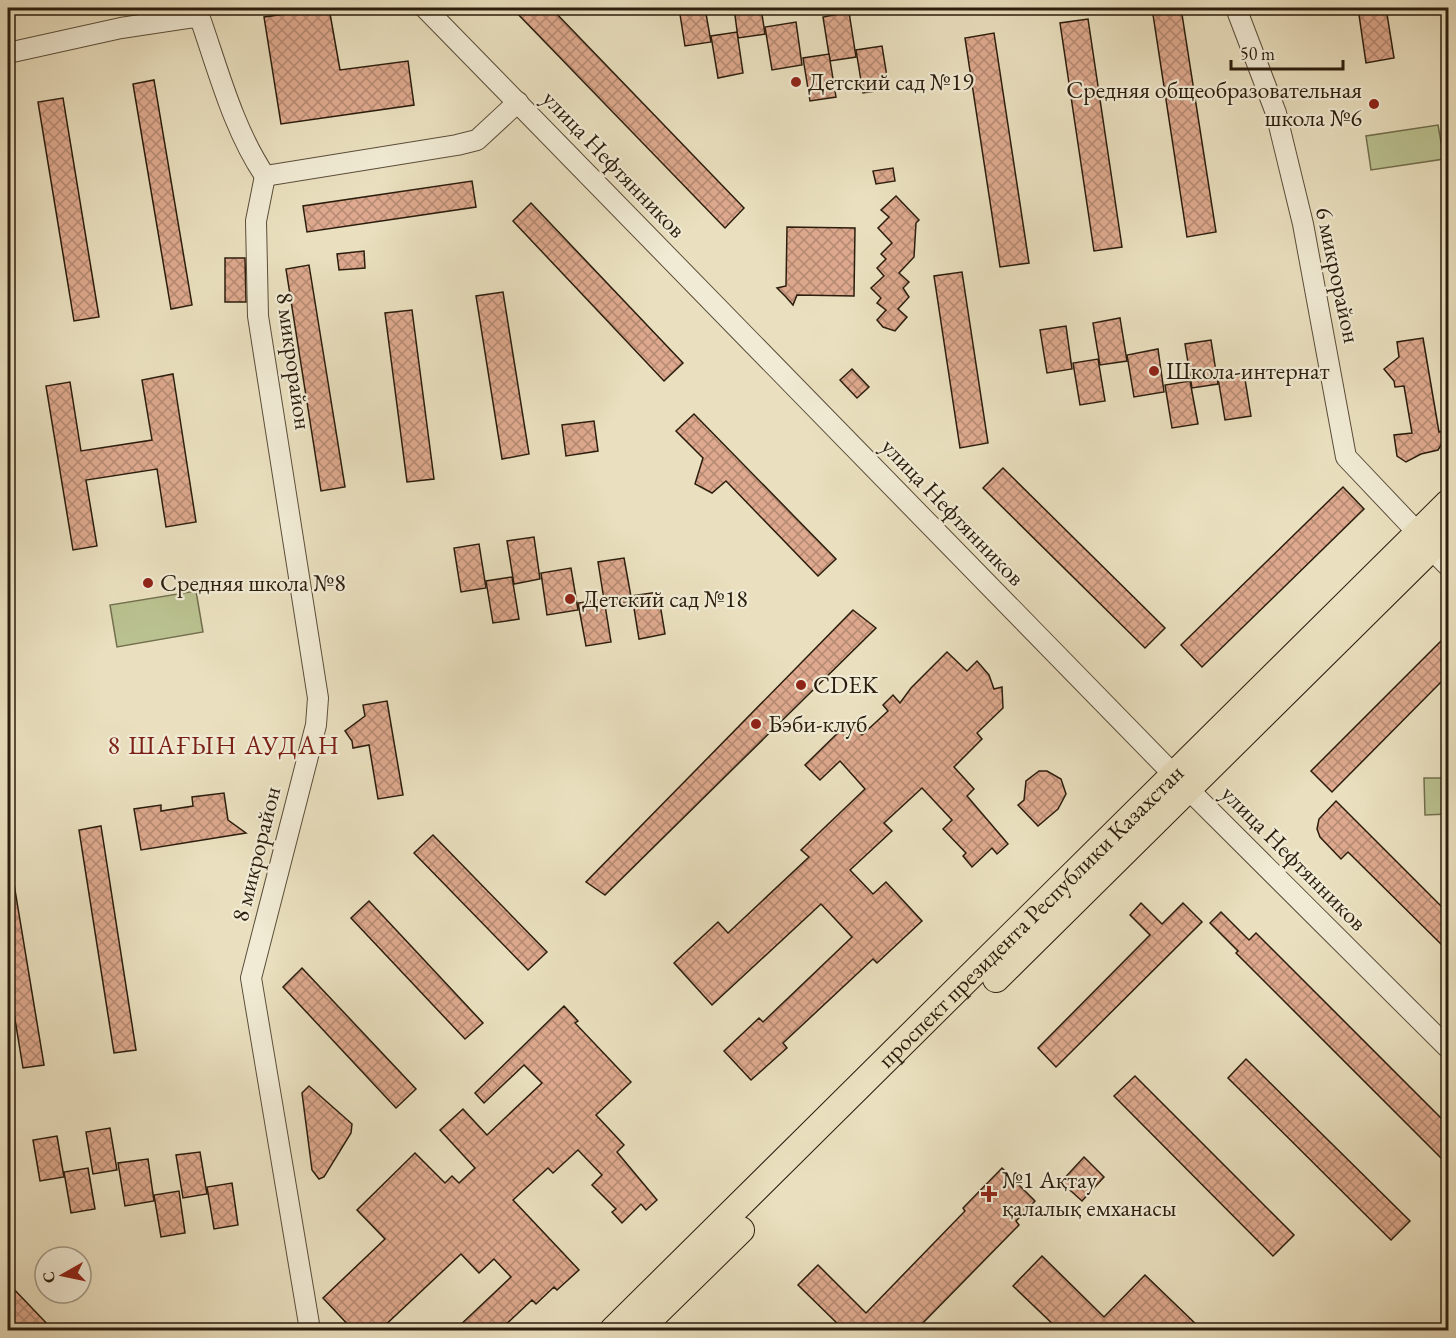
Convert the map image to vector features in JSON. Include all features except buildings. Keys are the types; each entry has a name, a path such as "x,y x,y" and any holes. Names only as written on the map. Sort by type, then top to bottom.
{"main road":[{"name":"проспект президента Республики Казахстан","path":"613,1330 646,1322 792,1166 1181,782 1437,545 1449,503"}],"street":[{"name":"улица Нефтянников","path":"425,8 1181,782 1449,1048"},
{"name":"6 микрорайон","path":"1236,8 1276,113 1303,224 1346,457 1437,545"},
{"path":"8,53 121,28 194,17 201,21 229,102 255,162 265,176 467,143 490,131 518,102"},
{"name":"8 микрорайон","path":"265,176 256,221 258,316 318,698 316,725 251,978 310,1330"}],"green space":[{"path":"1438,125 1444,159 1371,170 1366,136"},
{"path":"196,591 203,632 117,647 110,605"},
{"path":"1424,778 1448,778 1448,814 1425,815"}],"place":[{"name":"Детский сад №19","path":"796,82"},
{"name":"Средняя общеобразовательная школа №6","path":"1374,104"},
{"name":"Школа-интернат","path":"1154,371"},
{"name":"Средняя школа №8","path":"148,583"},
{"name":"Детский сад №18","path":"570,599"},
{"name":"CDEK","path":"801,685"},
{"name":"Бэби-клуб","path":"756,724"},
{"name":"№1 Ақтау қалалық емханасы","path":"989,1194"}],"district":[{"name":"8 ШАҒЫН АУДАН","path":"224,745"}]}
